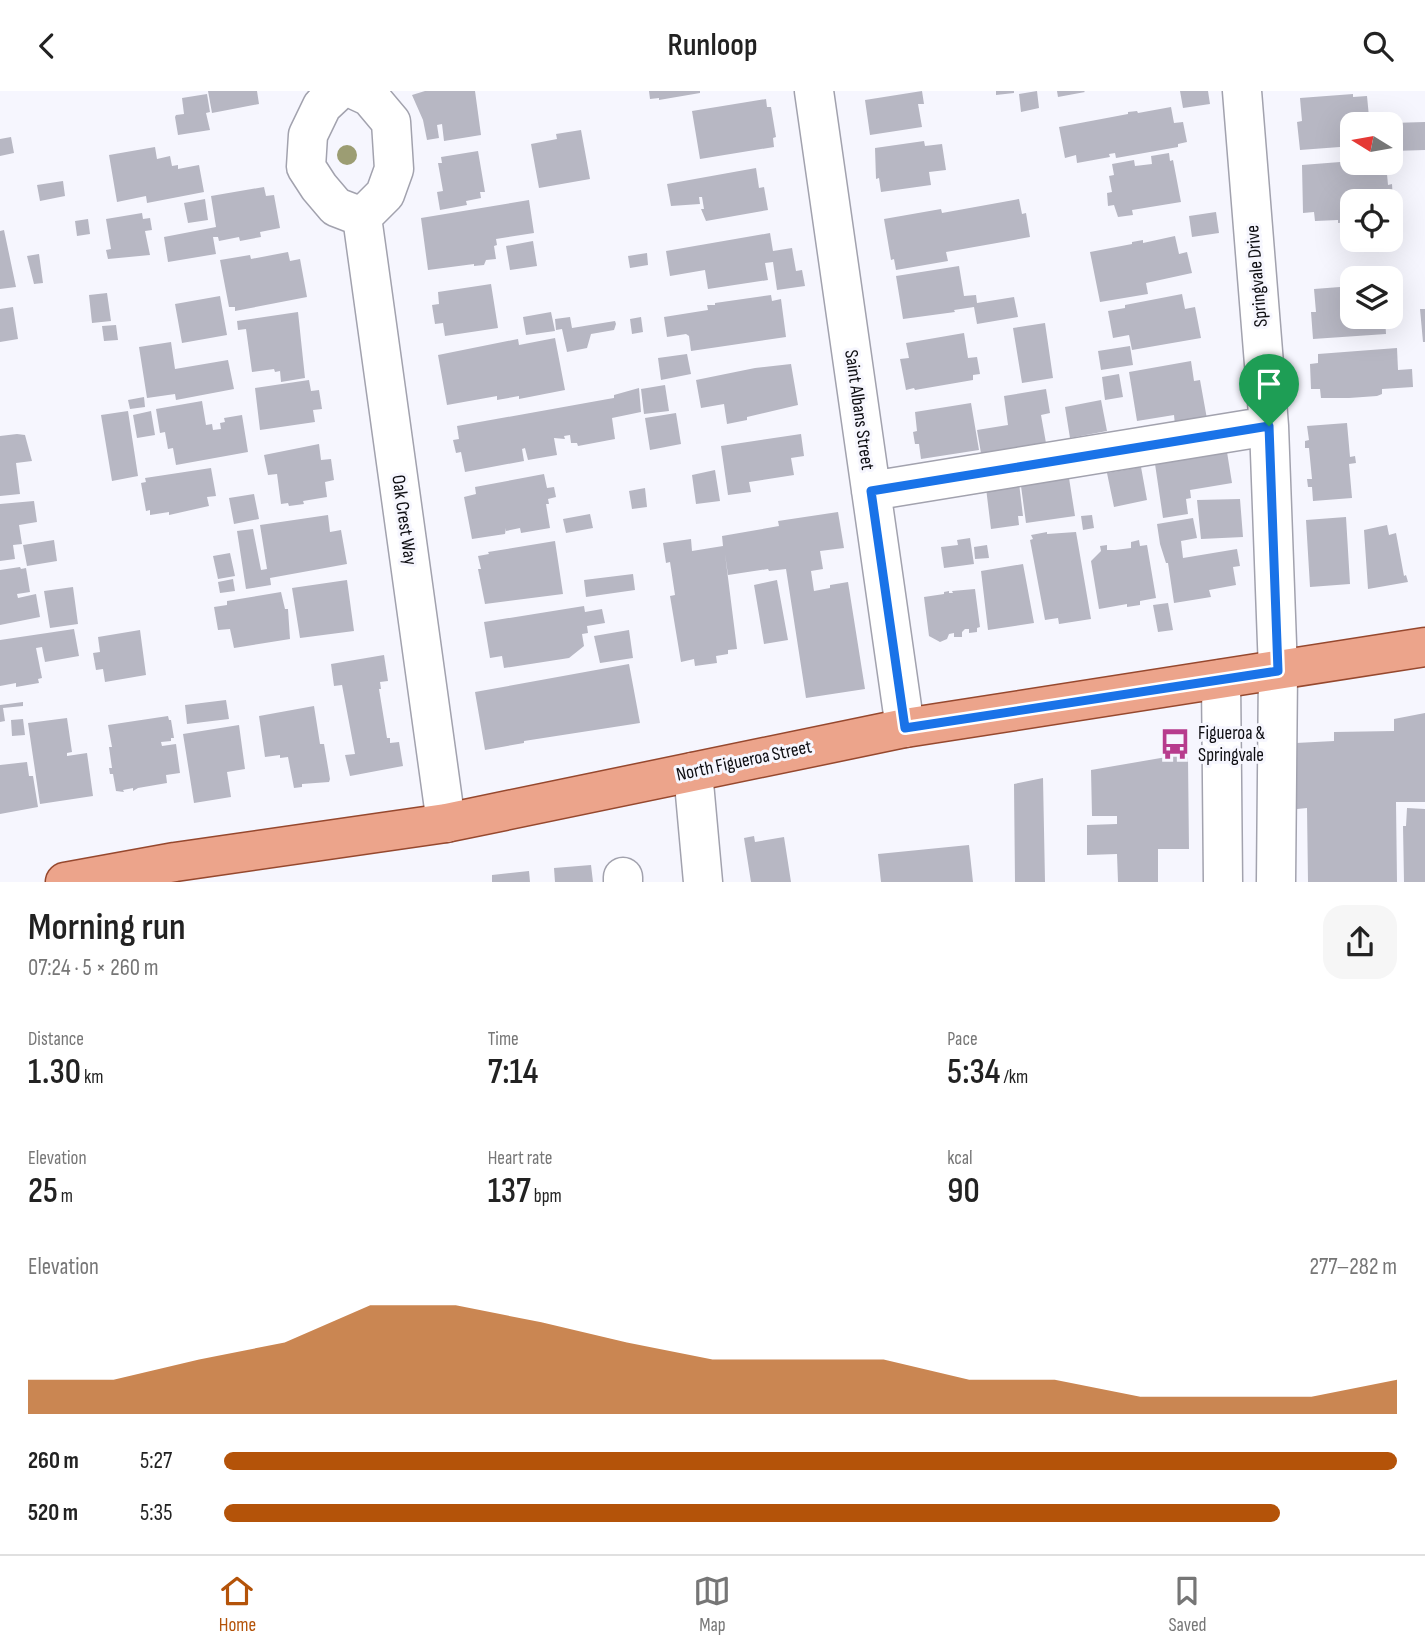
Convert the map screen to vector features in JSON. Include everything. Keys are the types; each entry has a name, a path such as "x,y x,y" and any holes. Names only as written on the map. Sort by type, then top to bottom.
{"main road":[{"name":"North Figueroa Street","path":"65,882 176,872 446,823 905,728 1425,647"}],"street":[{"path":"338,91 322,106 308,135 306,167 336,207 362,217 385,194 394,169 391,122 370,97 357,91"},
{"name":"Saint Albans Street","path":"814,91 905,728"},
{"name":"Springvale Drive","path":"1242,91 1269,426 1278,671 1276,882"},
{"name":"Oak Crest Way","path":"362,217 446,823"},
{"path":"871,491 1269,426"},
{"path":"1221,680 1223,882"},
{"path":"693,772 703,882"}],"building":[{"path":"208,91 257,91 259,104 212,113"},
{"path":"425,91 475,91 481,135 444,141 442,124 437,125 439,138 427,140 423,120 412,95"},
{"path":"649,91 700,93 659,100 650,99"},
{"path":"922,91 924,104 918,104 922,127 870,135 865,100"},
{"path":"996,91 1014,91 1014,93 996,95"},
{"path":"1037,91 1039,108 1021,112 1019,94"},
{"path":"1057,91 1084,91 1085,92 1058,97"},
{"path":"1180,91 1208,91 1210,104 1183,108"},
{"path":"207,94 210,112 206,113 210,130 178,135 175,117 184,114 182,98"},
{"path":"1353,94 1353,97 1367,96 1369,112 1340,112 1340,147 1300,150 1297,122 1302,121 1300,98"},
{"path":"766,99 767,107 771,107 776,137 773,138 774,147 700,159 692,111"},
{"path":"1171,107 1174,123 1183,122 1187,142 1178,144 1178,147 1116,158 1115,153 1109,154 1110,157 1077,163 1076,155 1065,158 1059,127 1128,112 1138,113"},
{"path":"1425,122 1425,150 1404,151 1404,123"},
{"path":"581,130 590,179 539,188 531,144 557,139 556,134"},
{"path":"11,137 14,153 0,156 0,139"},
{"path":"924,141 925,146 942,144 946,170 929,172 931,185 881,192 879,178 876,179 875,148"},
{"path":"155,147 157,159 170,156 172,166 178,165 178,169 199,165 204,192 147,203 146,196 117,202 109,155"},
{"path":"478,151 485,192 480,192 481,198 466,201 467,205 440,210 437,192 443,191 438,163 442,163 441,157"},
{"path":"1169,153 1170,161 1173,160 1181,202 1132,210 1133,215 1118,217 1114,205 1108,206 1107,193 1112,192 1109,176 1114,175 1112,164 1134,160 1135,166 1152,164 1151,156"},
{"path":"1340,162 1340,175 1387,175 1388,185 1392,184 1392,189 1340,189 1340,223 1338,220 1315,221 1314,212 1303,213 1302,165"},
{"path":"756,168 759,188 764,187 768,210 706,221 701,209 704,209 702,197 699,197 700,204 671,206 667,184"},
{"path":"63,181 65,196 40,201 37,185"},
{"path":"264,187 266,196 274,195 280,228 260,232 261,237 240,241 239,237 219,241 218,237 213,237 216,254 168,262 164,237 216,227 211,196"},
{"path":"205,199 208,220 188,223 184,203"},
{"path":"1019,199 1022,214 1026,213 1030,237 946,252 948,261 896,270 894,259 891,260 884,219 941,209 942,213"},
{"path":"529,200 534,233 496,239 496,259 486,260 484,265 428,270 421,218"},
{"path":"1216,212 1219,233 1192,237 1189,216"},
{"path":"142,213 143,219 150,218 152,230 145,231 150,255 108,259 106,250 111,249 106,219"},
{"path":"88,219 90,234 77,236 75,221"},
{"path":"4,230 16,287 0,289 0,231"},
{"path":"770,233 773,251 792,248 796,271 802,270 805,286 777,290 773,262 765,263 768,280 708,289 705,270 670,276 666,251"},
{"path":"1175,236 1179,254 1187,252 1192,273 1146,283 1148,294 1100,302 1090,252"},
{"path":"533,241 537,266 510,270 506,246"},
{"path":"288,252 290,261 300,259 307,297 235,311 235,307 229,307 220,260 250,255 251,259"},
{"path":"647,253 648,265 630,268 628,256"},
{"path":"39,254 43,283 34,284 27,256"},
{"path":"959,266 964,296 976,295 977,303 1014,297 1018,317 977,324 974,307 903,319 896,276"},
{"path":"491,284 498,328 445,336 443,323 435,324 432,305 439,304 438,292"},
{"path":"1340,287 1340,329 1386,329 1386,334 1313,339 1311,312 1316,312 1314,289"},
{"path":"107,293 111,321 92,323 89,295"},
{"path":"1182,294 1185,309 1195,307 1201,338 1132,350 1129,335 1113,338 1108,311"},
{"path":"771,295 772,301 781,299 786,337 691,351 689,336 686,334 667,337 664,317 708,310 707,305 715,303"},
{"path":"220,296 227,335 182,343 175,304"},
{"path":"13,307 18,339 0,342 0,309"},
{"path":"1420,309 1425,309 1425,342 1423,342"},
{"path":"298,312 305,378 281,382 280,371 275,372 274,369 252,372 246,329 238,330 237,321"},
{"path":"551,312 555,331 526,335 523,317"},
{"path":"570,317 572,328 615,321 616,324 614,330 591,334 587,348 567,352 562,329 556,330 555,319"},
{"path":"641,317 643,332 632,334 630,319"},
{"path":"1045,323 1053,378 1022,383 1013,328"},
{"path":"116,325 118,340 104,341 102,326"},
{"path":"964,333 968,358 977,357 980,374 973,375 973,380 906,390 900,359 909,358 906,343"},
{"path":"555,338 565,390 519,399 519,396 497,400 497,396 447,405 438,355 518,339 519,345"},
{"path":"171,342 175,369 228,360 234,389 176,400 175,394 147,398 139,347"},
{"path":"1130,346 1133,365 1101,370 1098,351"},
{"path":"1397,348 1398,370 1412,369 1413,387 1382,389 1382,394 1377,396 1349,398 1321,398 1320,389 1311,389 1310,364 1318,363 1318,354"},
{"path":"687,354 691,374 661,380 658,358"},
{"path":"1191,361 1194,381 1200,380 1207,419 1175,425 1174,415 1137,421 1129,372"},
{"path":"791,364 798,405 727,424 724,404 701,408 696,380"},
{"path":"1119,374 1123,397 1105,400 1102,377"},
{"path":"309,380 311,391 319,390 322,409 313,410 315,422 260,430 255,388"},
{"path":"665,385 669,411 644,414 641,389"},
{"path":"639,388 641,412 612,418 615,439 578,446 577,443 571,443 570,435 564,436 565,439 554,438 557,455 528,460 525,448 522,449 524,461 465,472 461,452 456,453 453,440 459,439 457,426 614,398 614,395"},
{"path":"1046,389 1050,413 1041,415 1046,443 1038,444 1039,450 1026,452 1025,446 1012,448 1013,454 982,459 977,430 1008,425 1004,396"},
{"path":"144,397 145,407 130,409 128,400"},
{"path":"1101,400 1107,431 1070,438 1065,407"},
{"path":"202,401 206,425 212,424 213,430 221,429 220,423 225,422 224,418 242,415 248,452 176,465 173,448 168,449 165,432 160,433 156,409"},
{"path":"971,403 979,450 921,459 919,444 915,444 913,432 917,431 915,412"},
{"path":"128,411 138,476 112,481 101,415"},
{"path":"151,411 155,435 137,438 133,415"},
{"path":"676,413 681,444 650,450 645,418"},
{"path":"1347,423 1350,457 1355,456 1356,463 1349,464 1352,498 1313,501 1312,487 1308,487 1307,479 1312,479 1309,448 1305,448 1305,441 1309,440 1307,426"},
{"path":"801,434 804,456 791,458 794,475 749,482 751,492 728,495 721,446"},
{"path":"25,435 32,461 16,463 20,494 0,496 0,436"},
{"path":"319,444 321,460 331,459 334,480 325,482 327,497 303,501 304,504 281,504 277,474 268,475 264,455"},
{"path":"1227,452 1232,483 1190,490 1191,498 1186,499 1188,514 1163,518 1155,464"},
{"path":"1141,467 1147,500 1114,507 1107,473"},
{"path":"211,468 216,496 207,497 209,506 169,515 169,512 150,515 150,510 146,511 141,483 146,482 145,478"},
{"path":"715,470 720,501 696,504 692,475"},
{"path":"544,474 547,488 554,487 556,497 548,499 549,504 546,504 550,528 521,533 520,528 506,531 506,528 505,534 472,539 464,497 476,494 475,487"},
{"path":"1069,478 1075,516 1026,523 1021,486"},
{"path":"1019,483 1023,516 1018,516 1019,525 991,529 986,488"},
{"path":"645,488 647,507 632,509 629,491"},
{"path":"254,494 259,519 234,524 229,498"},
{"path":"1240,499 1243,537 1201,539 1197,500"},
{"path":"34,501 37,522 19,525 22,544 13,545 15,559 0,561 0,504"},
{"path":"838,512 844,548 820,551 823,569 811,571 814,591 848,582 865,689 806,698 786,569 728,575 725,554 737,649 716,656 717,663 695,666 694,659 681,662 670,596 675,595 670,562 666,563 663,543 691,539 692,551 723,546 722,536 779,526 778,521"},
{"path":"590,514 593,528 566,533 563,519"},
{"path":"328,515 330,532 341,530 347,564 270,578 271,585 246,589 237,531 253,529 261,570 267,569 260,525"},
{"path":"1092,515 1094,528 1083,530 1081,516"},
{"path":"1346,517 1350,584 1310,587 1306,520"},
{"path":"1193,518 1197,538 1181,541 1183,558 1237,549 1240,566 1233,567 1236,585 1209,590 1211,597 1174,603 1168,563 1160,544 1157,524"},
{"path":"1387,525 1389,535 1396,533 1404,576 1406,575 1408,582 1368,589 1364,530"},
{"path":"1076,532 1091,619 1059,624 1058,618 1045,620 1030,540 1033,539 1031,535"},
{"path":"970,538 974,564 944,568 941,547 958,545 957,540"},
{"path":"54,540 57,561 27,566 23,545"},
{"path":"1139,540 1140,546 1147,545 1156,598 1140,601 1140,605 1127,607 1127,604 1099,609 1091,561 1101,551 1100,546 1107,545 1107,550 1131,548 1131,542"},
{"path":"555,541 563,594 485,604 478,556"},
{"path":"987,545 989,558 975,559 974,547"},
{"path":"230,553 235,576 218,579 213,556"},
{"path":"1023,564 1034,623 988,630 981,571"},
{"path":"26,568 30,592 17,594 18,598 36,594 40,617 0,625 0,570"},
{"path":"633,574 635,590 586,597 584,580"},
{"path":"233,579 235,591 220,593 218,582"},
{"path":"347,580 354,631 300,638 292,588"},
{"path":"777,580 788,640 764,644 754,585"},
{"path":"73,587 78,624 50,628 44,591"},
{"path":"975,589 980,627 977,632 969,633 969,629 965,629 962,637 949,634 947,639 940,642 929,636 924,597"},
{"path":"281,592 285,609 288,609 290,639 234,648 230,629 218,630 214,607 227,605 227,601"},
{"path":"1168,603 1173,630 1158,632 1153,605"},
{"path":"584,606 585,612 602,609 605,623 587,626 588,633 582,634 584,646 569,658 504,668 502,656 490,658 484,622"},
{"path":"74,629 79,656 45,662 42,647 36,648 42,678 38,679 39,683 16,687 16,683 0,686 0,640"},
{"path":"140,630 146,675 105,682 103,669 96,670 93,653 100,652 98,637"},
{"path":"629,630 633,658 600,663 594,636"},
{"path":"384,655 388,681 380,682 379,689 387,738 390,738 390,743 399,742 403,766 350,776 345,755 355,754 342,685 334,686 331,664"},
{"path":"629,664 640,723 524,741 485,750 475,692"},
{"path":"226,700 229,719 187,724 185,705"},
{"path":"23,702 23,706 3,708 5,721 0,722 0,705"},
{"path":"314,706 320,744 324,744 330,779 329,782 302,784 302,787 294,788 288,757 265,757 259,716"},
{"path":"1425,713 1425,802 1396,802 1397,882 1308,882 1307,808 1297,809 1296,743 1334,741 1334,732 1394,731 1394,719"},
{"path":"168,716 174,738 161,742 162,746 176,744 180,773 166,775 167,783 133,791 133,788 123,790 124,792 116,791 109,768 112,768 109,747 112,747 108,725"},
{"path":"67,718 72,752 67,753 67,756 87,753 93,796 40,804 28,723"},
{"path":"23,719 25,735 12,736 11,720"},
{"path":"239,725 245,769 227,772 231,797 194,803 183,734"},
{"path":"1184,754 1188,758 1189,849 1158,849 1158,882 1118,882 1117,854 1087,855 1087,825 1117,824 1117,816 1092,816 1091,770"},
{"path":"27,762 29,776 33,776 38,807 0,814 0,765"},
{"path":"1043,778 1045,882 1015,882 1014,784"},
{"path":"1407,808 1425,809 1425,882 1404,882 1403,826 1406,826"},
{"path":"754,836 755,842 784,837 791,882 751,882 744,838"},
{"path":"969,845 973,882 881,882 878,854"},
{"path":"591,865 593,882 555,882 554,868"},
{"path":"529,871 530,882 492,882 492,875"}],"place":[{"name":"Figueroa & Springvale","path":"1175,744"}],"route":[{"path":"1269,426 1278,671 905,728 871,491 1269,426"}]}
